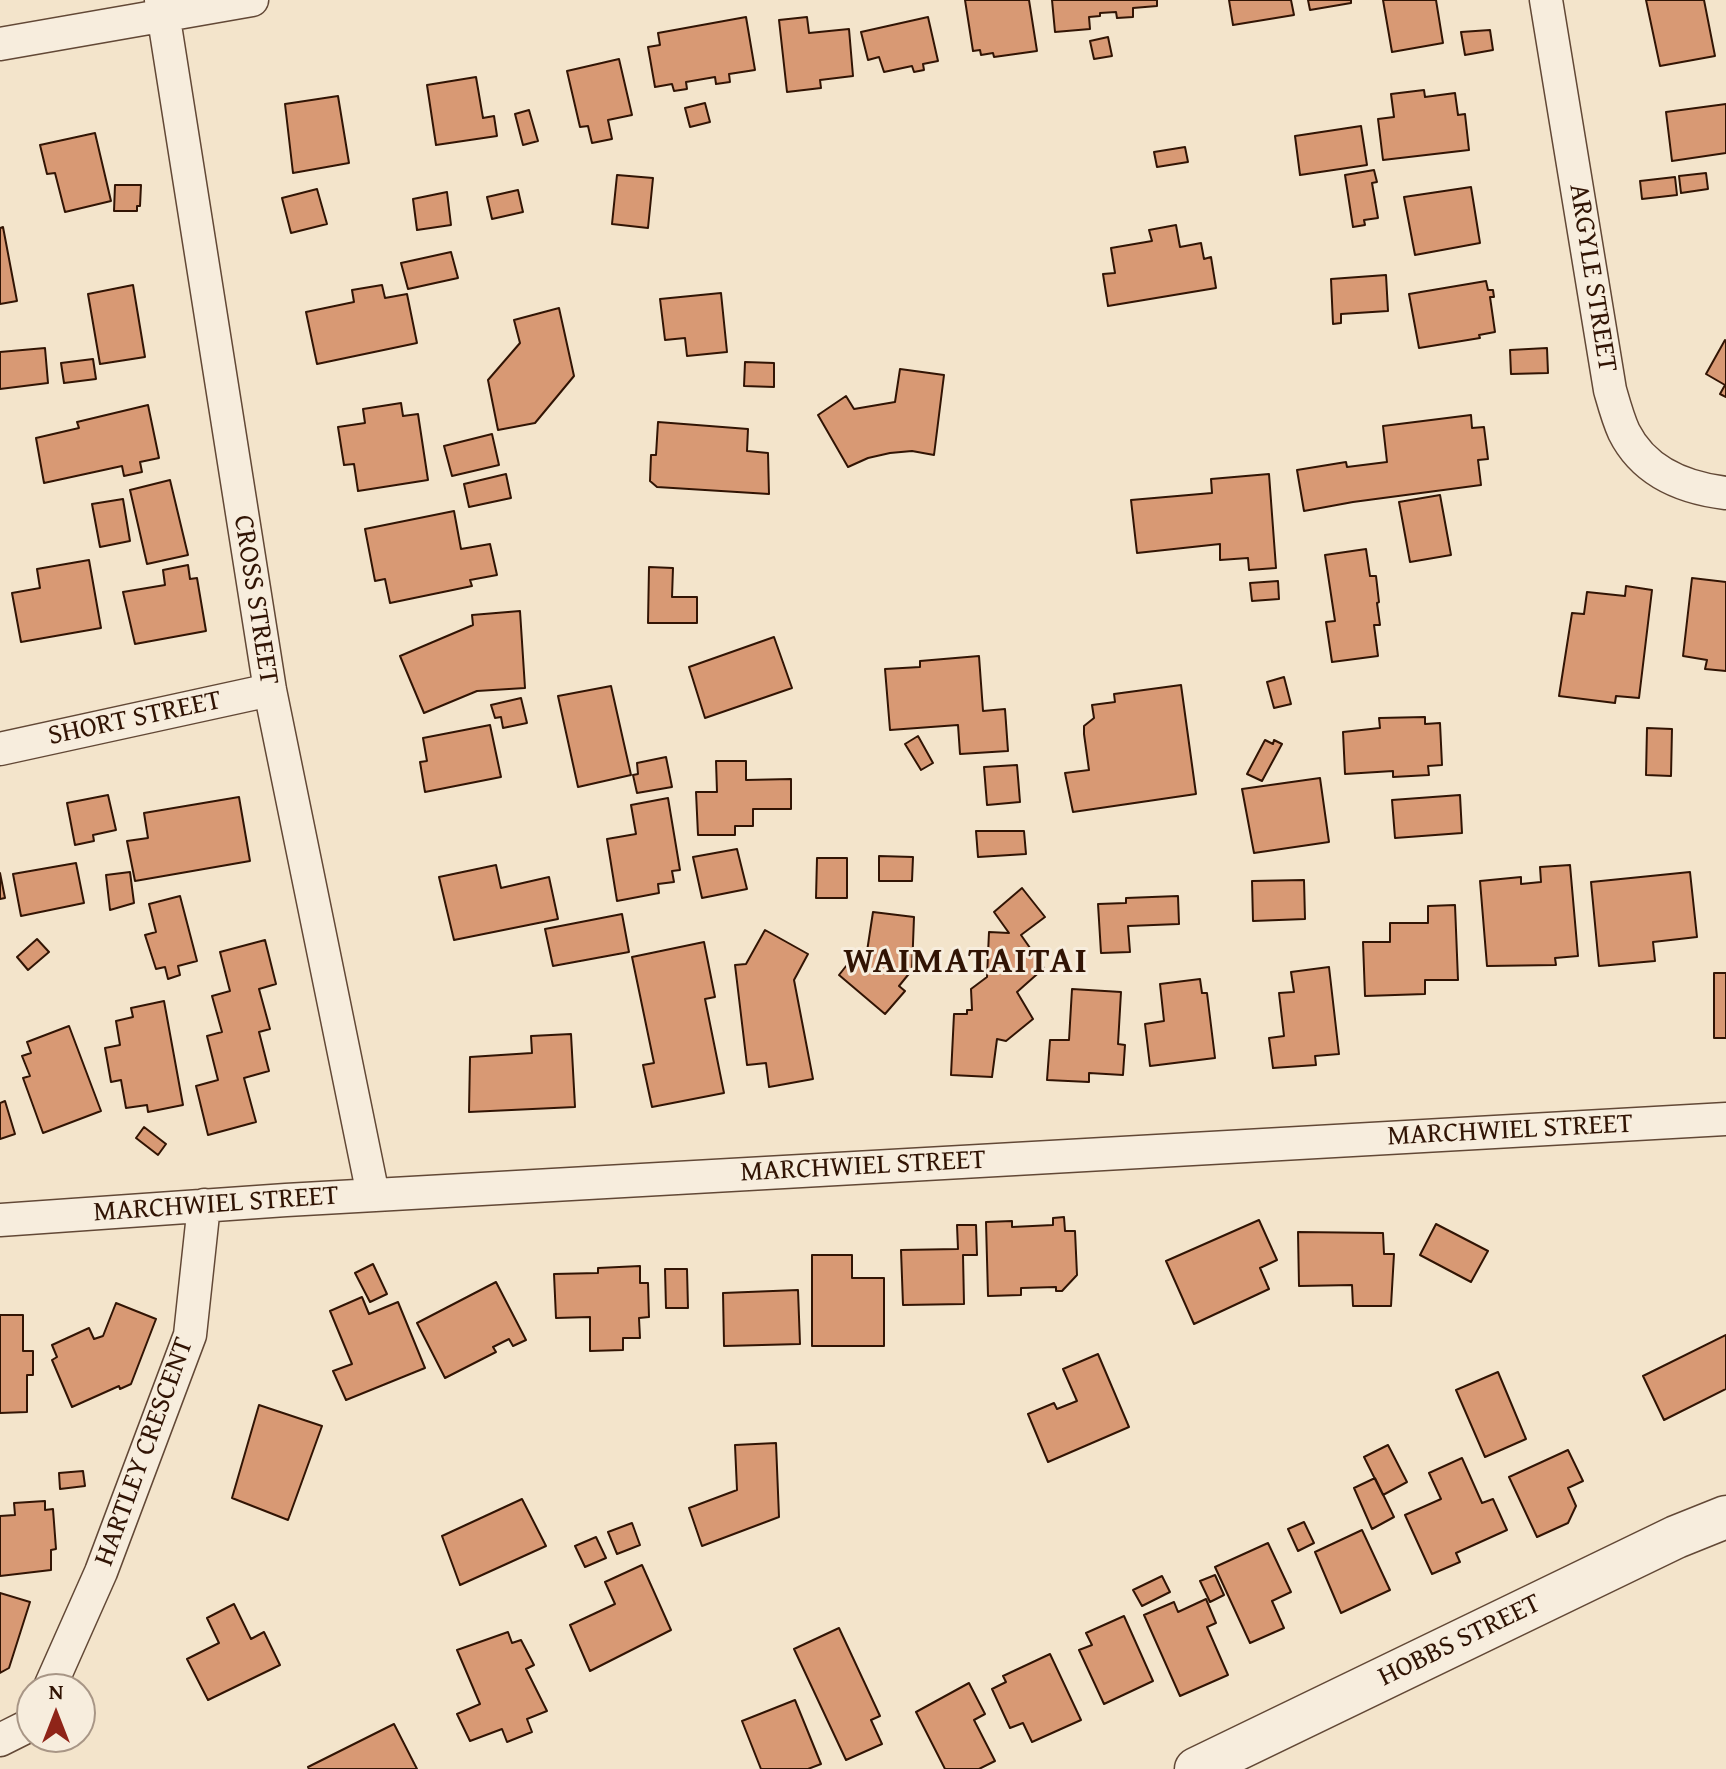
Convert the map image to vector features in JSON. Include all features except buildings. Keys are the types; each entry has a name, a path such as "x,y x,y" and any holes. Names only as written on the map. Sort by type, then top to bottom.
{"street":[{"path":"0,44 162,8 252,0"},
{"name":"ARGYLE STREET","path":"1546,0 1610,390 1624,431 1643,460 1672,479 1700,490 1726,493"},
{"name":"CROSS STREET","path":"162,8 270,690 373,1195"},
{"name":"SHORT STREET","path":"0,749 270,690"},
{"name":"MARCHWIEL STREET","path":"0,1220 373,1195 1726,1119"},
{"name":"HARTLEY CRESCENT","path":"56,1673 101,1572 190,1335 204,1205"},
{"name":"HOBBS STREET","path":"1196,1769 1676,1537 1726,1517"}],"district":[{"name":"WAIMATAITAI","path":"966,963"}]}
